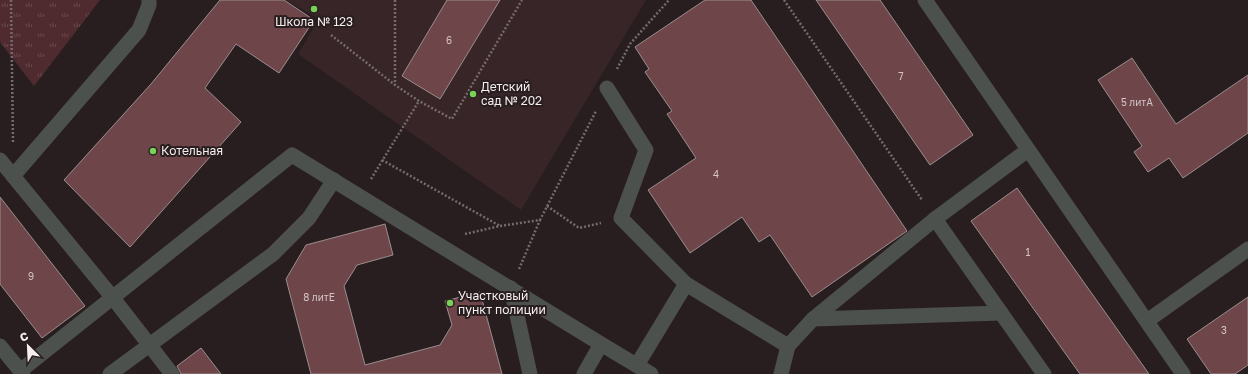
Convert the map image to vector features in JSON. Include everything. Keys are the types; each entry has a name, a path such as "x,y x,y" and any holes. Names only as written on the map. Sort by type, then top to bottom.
{"lane":[{"path":"13,176 139,30 149,5 148,0"},
{"path":"925,0 1011,127 1183,374"},
{"path":"608,88 646,150 621,218 686,284 788,346"},
{"path":"780,374 788,346 813,319 935,219 1028,150"},
{"path":"0,346 21,372 292,154 433,242 651,374"},
{"path":"0,160 113,298 172,374"},
{"path":"110,374 273,254 309,218 334,180"},
{"path":"935,219 1044,374"},
{"path":"1147,321 1248,249"},
{"path":"637,365 686,284"},
{"path":"511,288 530,374"},
{"path":"813,319 1001,313"},
{"path":"584,374 601,344"}],"path":[{"path":"11,0 13,176"},
{"path":"395,0 395,85"},
{"path":"331,35 395,85 452,119 522,0"},
{"path":"511,288 540,220 630,44 669,0"},
{"path":"784,0 935,219"},
{"path":"360,196 420,101"},
{"path":"382,160 500,226"},
{"path":"547,206 579,228 621,218"},
{"path":"433,242 500,226 540,220"}],"shaded area":[{"name":"Детский сад № 202","path":"286,0 646,0 521,210 298,54 319,19"}],"green space":[{"path":"0,0 100,0 34,86 0,42"}],"building":[{"name":"Котельная","path":"220,0 284,0 314,20 279,73 236,44 205,88 241,122 130,247 64,180 151,84"},
{"path":"447,0 500,0 440,99 402,76"},
{"path":"705,0 751,0 907,231 812,297 770,235 759,242 742,217 690,253 648,190 696,158 667,114 672,111 645,72 649,69 635,47"},
{"path":"816,0 880,0 973,135 930,165"},
{"path":"1132,58 1176,124 1248,75 1248,133 1183,178 1169,158 1148,172 1134,152 1142,146 1098,80"},
{"path":"1017,188 1149,374 1080,374 971,221"},
{"path":"0,197 85,306 42,338 0,284"},
{"path":"385,224 393,255 357,265 344,286 365,365 440,345 452,325 445,301 480,292 502,374 311,374 286,279 306,245"},
{"path":"1248,297 1248,365 1235,374 1211,374 1187,339"},
{"path":"201,348 221,374 181,374 177,366"}],"place":[{"name":"Школа № 123","path":"314,9"},
{"name":"Детский сад № 202","path":"473,94"},
{"name":"Котельная","path":"153,151"},
{"name":"Участковый пункт полиции","path":"450,303"}]}
